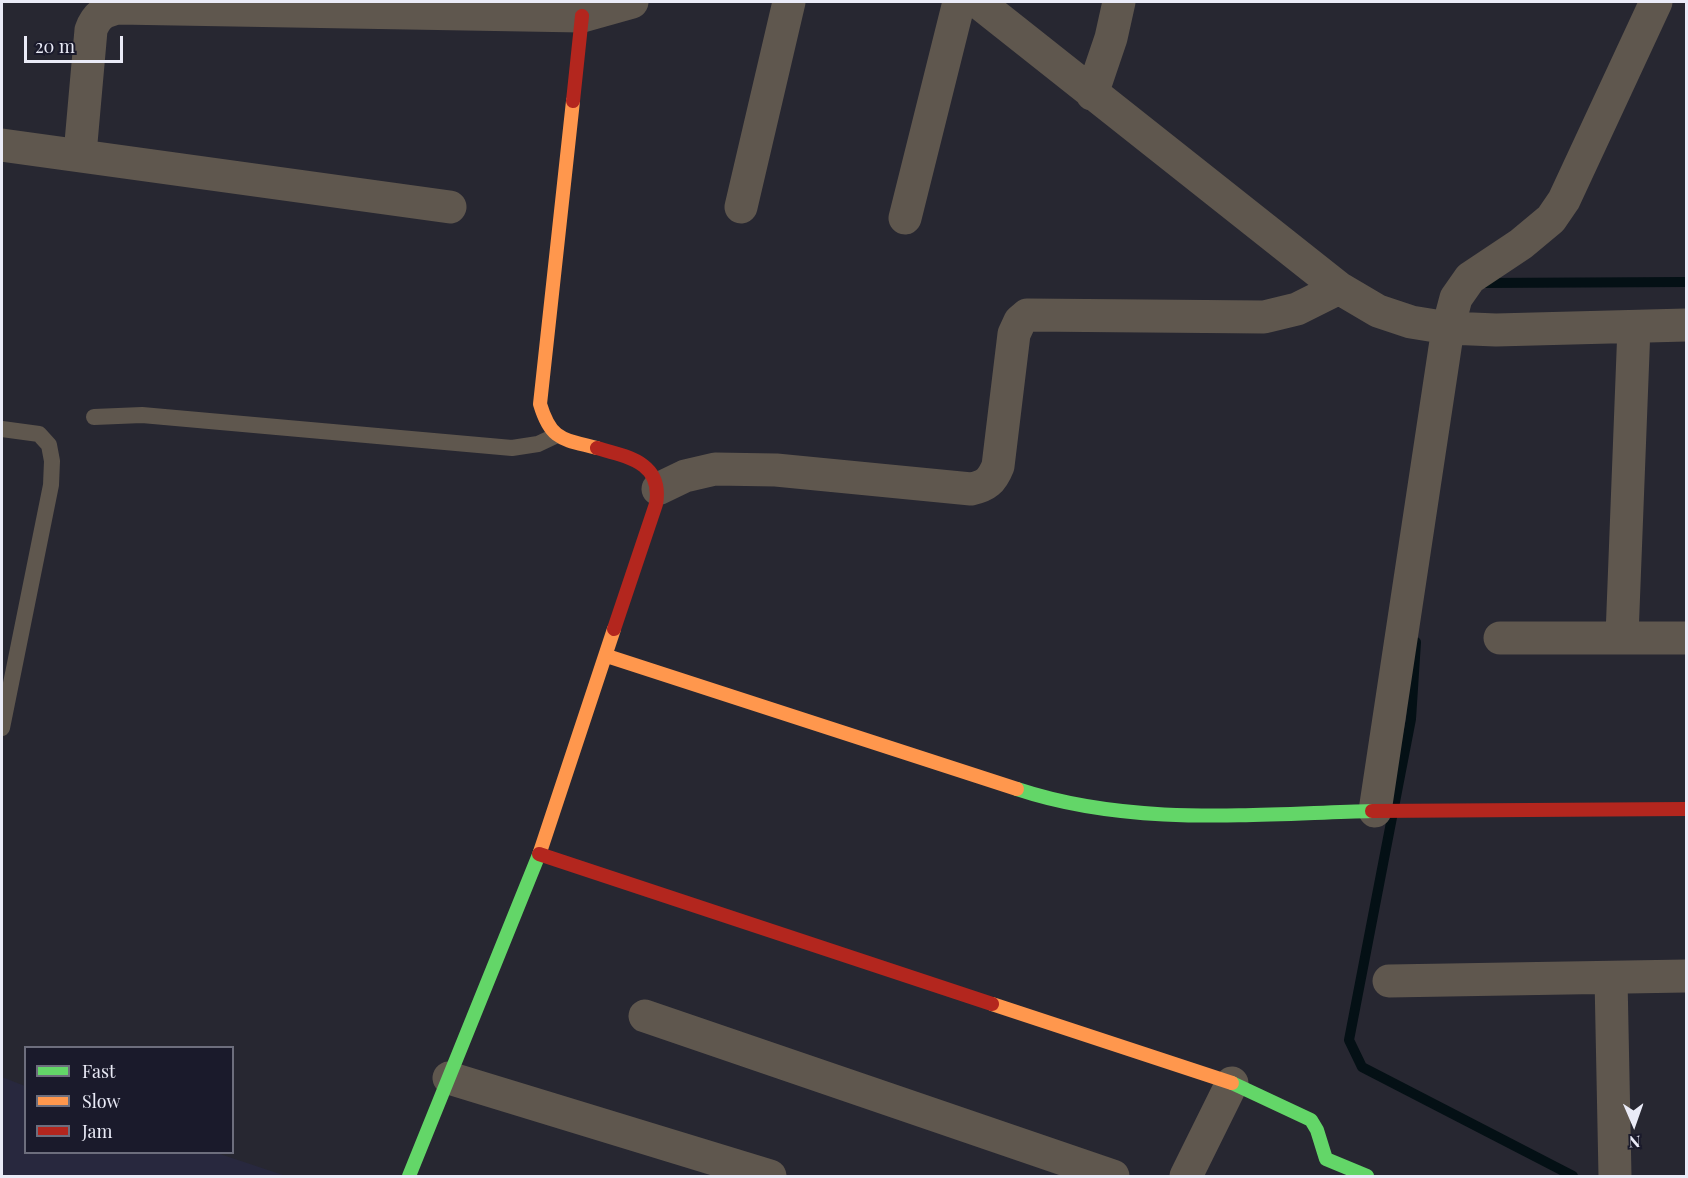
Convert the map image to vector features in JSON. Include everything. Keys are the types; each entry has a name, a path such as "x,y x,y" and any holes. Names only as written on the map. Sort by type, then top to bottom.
{"street":[{"path":"80,154 91,30 96,17 107,10 118,8 582,16 632,2"},
{"path":"741,207 789,2"},
{"path":"905,218 959,2"},
{"path":"978,2 1340,288 1378,311 1411,322 1448,328 1496,330 1686,325"},
{"path":"1092,94 1111,38 1119,2"},
{"path":"1375,811 1448,328 1456,298 1470,278 1521,244 1551,219 1564,200 1656,2"},
{"path":"409,1176 539,854 656,504 658,489 653,474 640,462 555,436 546,425 540,404 582,16"},
{"path":"2,145 450,207"},
{"path":"658,489 685,476 715,469 776,470 970,489 984,486 993,478 998,466 1014,334 1020,321 1027,315 1263,317 1297,309 1340,288"},
{"path":"1622,636 1634,327"},
{"path":"1500,638 1622,636 1686,638"},
{"path":"607,656 1013,788 1074,804 1146,814 1184,816 1425,810 1686,809"},
{"path":"539,854 1232,1083 1311,1120 1318,1128 1323,1155 1328,1161 1367,1176"},
{"path":"1389,981 1686,976"},
{"path":"1611,978 1615,1176"},
{"path":"645,1016 1113,1176"},
{"path":"449,1078 770,1176"},
{"path":"1186,1176 1232,1083"}],"lane":[{"path":"94,417 142,415 512,448 538,444 555,436"},
{"path":"2,429 39,434 49,445 52,461 47,514 2,728"}],"shaded area":[{"path":"2,1077 24,1086 24,1154 220,1154 286,1176 2,1176"}],"waterway":[{"path":"1480,283 1686,282"},
{"path":"1416,642 1411,719 1349,1040 1362,1067 1573,1176"}],"traffic: fast":[{"path":"1017,789 1060,801 1104,809 1148,813 1238,815 1372,811"},
{"path":"409,1176 540,852"},
{"path":"1232,1083 1311,1120 1317,1130 1326,1159 1367,1176"}],"traffic: slow":[{"path":"573,101 540,404 554,432 575,443 597,448"},
{"path":"540,852 614,629"},
{"path":"607,656 1017,789"},
{"path":"992,1004 1232,1083"}],"traffic: jam":[{"path":"573,101 582,16"},
{"path":"597,448 641,464 654,479 657,490 656,504 614,629"},
{"path":"1372,811 1686,809"},
{"path":"539,854 992,1004"}]}
